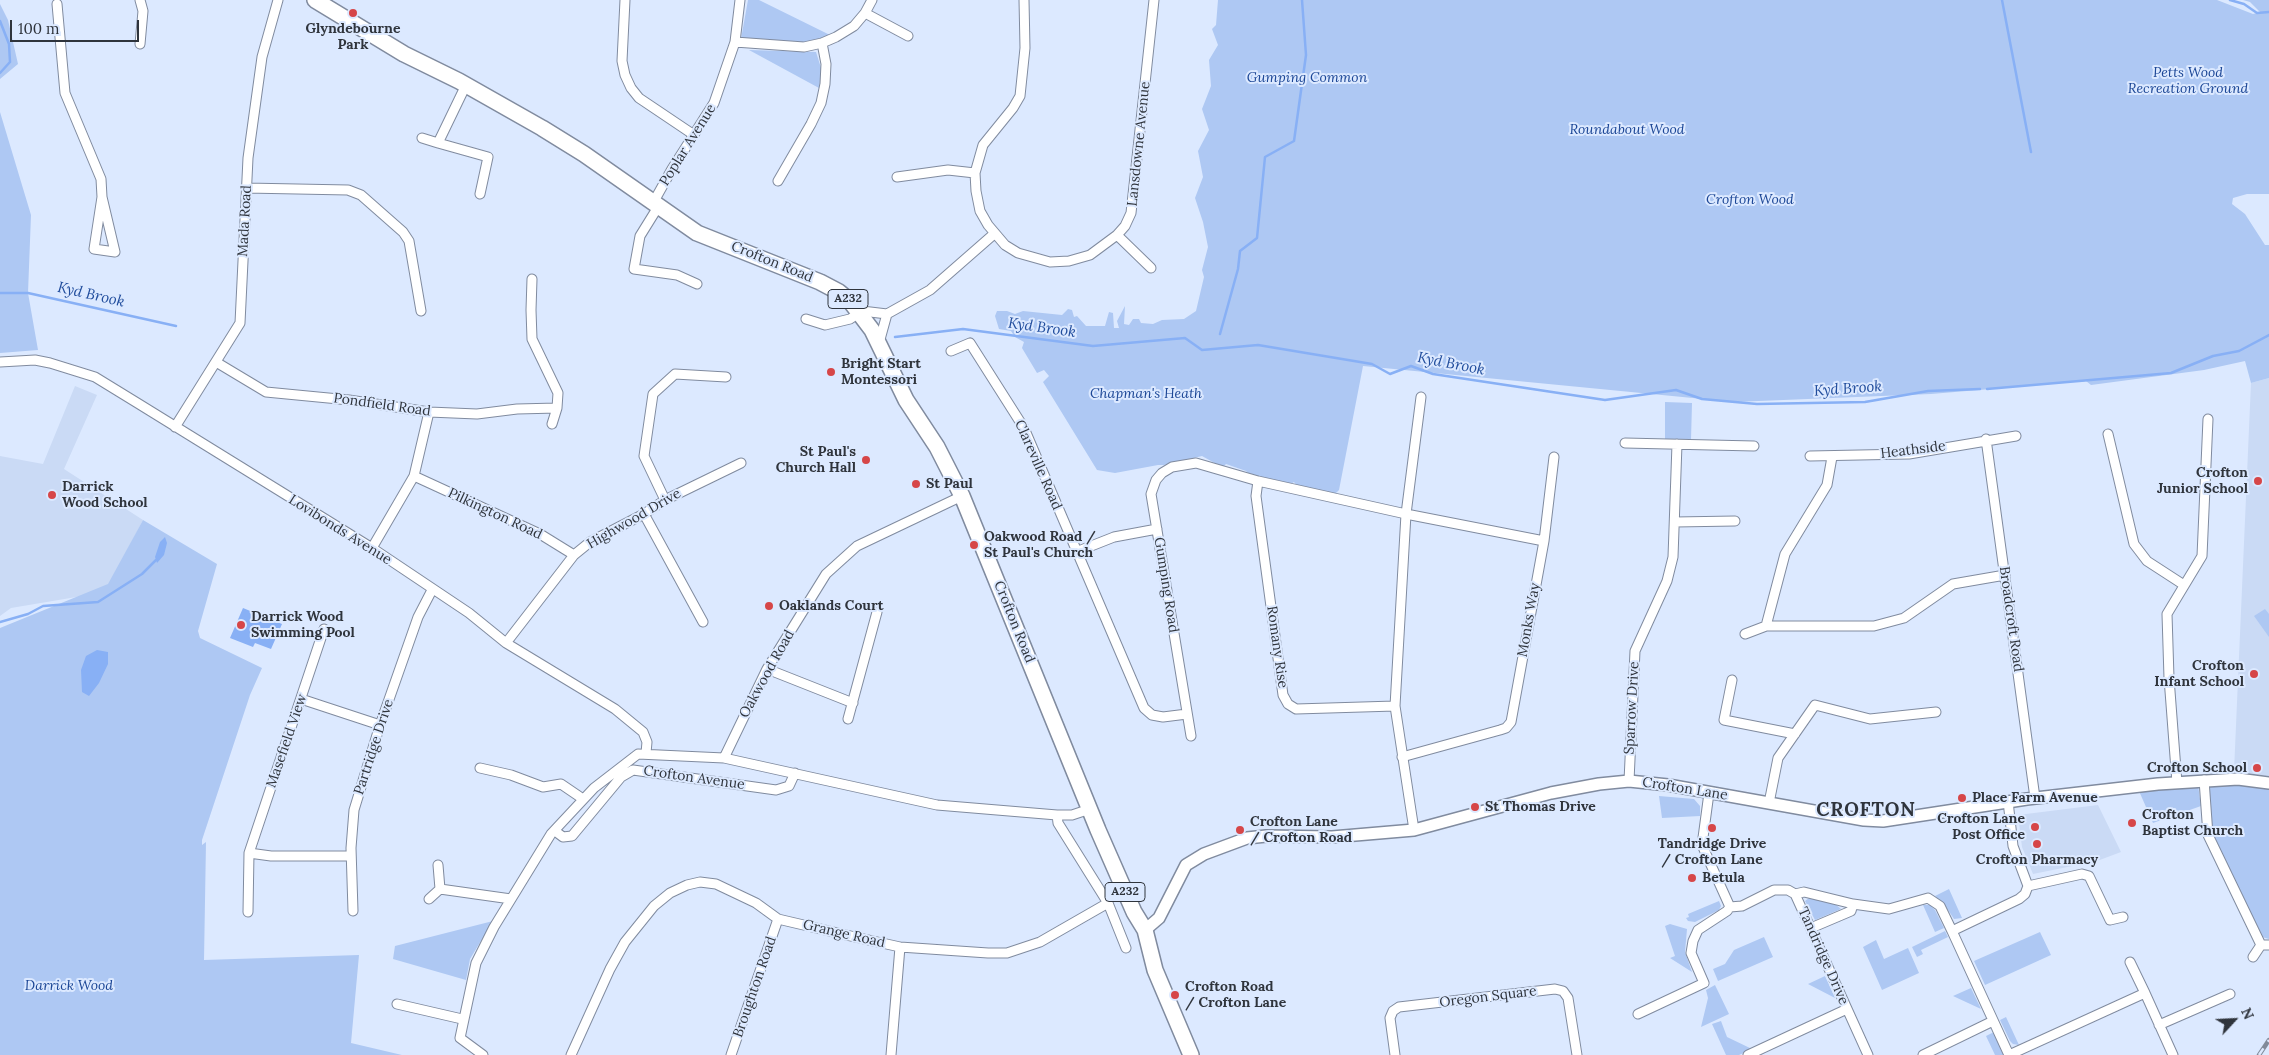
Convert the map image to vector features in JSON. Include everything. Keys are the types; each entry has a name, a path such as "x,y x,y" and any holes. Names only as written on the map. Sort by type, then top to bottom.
{"main road":[{"name":"Crofton Road","path":"323,2 404,54 466,85 571,146 697,233 753,254 839,292 859,312 879,344 906,400 937,447 962,496 1090,809 1134,912 1145,930 1157,976 1191,1055"}],"street":[{"path":"140,0 143,11 140,44"},
{"name":"Mada Road","path":"175,427 240,323 246,188 262,57 278,0"},
{"path":"625,0 622,61 625,75 631,88 639,98 694,135"},
{"name":"Poplar Avenue","path":"697,284 678,275 634,269 640,236 694,135 714,103 735,42 740,0"},
{"path":"735,42 796,46 822,43 854,26 866,13 872,0"},
{"path":"806,319 825,326 850,319 865,310 887,314 930,290 994,234 980,211 975,173 983,145 1014,108 1020,96 1025,48 1024,0"},
{"name":"Lansdowne Avenue","path":"994,234 1018,253 1050,262 1069,261 1090,255 1117,235 1125,226 1131,213 1136,189 1154,0"},
{"path":"57,1 65,93 102,178 102,197 94,250 115,252 102,197"},
{"path":"866,13 908,36"},
{"path":"778,181 812,124 821,103 825,84 826,64 822,43"},
{"path":"438,143 466,85"},
{"path":"422,138 488,157 480,194"},
{"path":"897,177 948,170 975,173"},
{"path":"246,188 348,190 361,195 403,232 409,241 421,311"},
{"path":"1117,235 1151,268"},
{"path":"532,279 530,310 532,339 558,393 557,408 552,424"},
{"path":"879,344 887,314"},
{"name":"Clareville Road","path":"951,352 970,343 1024,428 1144,708 1152,715 1162,717 1187,714"},
{"name":"Lovibonds Avenue","path":"0,362 35,360 94,377 372,548 432,590 469,612 506,643 615,709 637,725 643,732 647,742 646,753"},
{"name":"Pondfield Road","path":"216,362 266,392 349,400 429,412 477,414 517,409 557,408"},
{"path":"665,500 644,456 652,394 676,374 726,377"},
{"path":"1414,830 1395,706 1406,514 1422,397"},
{"path":"372,548 414,476 429,412"},
{"path":"2177,783 2169,678 2167,614 2202,556 2208,419"},
{"path":"2108,434 2134,544 2147,561 2184,585"},
{"name":"Heathside","path":"1810,456 1909,454 1986,439 2016,436"},
{"name":"Broadcroft Road","path":"1986,439 2035,798"},
{"path":"1624,443 1754,446"},
{"name":"Sparrow Drive","path":"1629,781 1635,651 1671,569 1675,522 1677,444"},
{"name":"Monks Way","path":"1402,757 1500,730 1506,728 1511,722 1547,526 1554,457"},
{"path":"1766,626 1785,554 1826,486 1832,457"},
{"name":"Highwood Drive","path":"506,643 574,555 590,542 644,514 665,500 741,463"},
{"name":"Gumping Road","path":"1191,736 1151,494 1156,480 1172,467 1196,463 1258,481"},
{"name":"Pilkington Road","path":"414,476 540,534 574,555"},
{"path":"1258,481 1406,514 1544,541"},
{"name":"Romany Rise","path":"1258,481 1256,496 1283,695 1288,704 1296,709 1395,706"},
{"name":"Oakwood Road","path":"724,758 767,669 826,574 856,546 962,496"},
{"path":"644,514 703,622"},
{"path":"1675,522 1735,521"},
{"path":"1076,552 1114,537 1157,529"},
{"path":"1745,634 1766,626 1874,626 1904,618 1953,584 2005,575"},
{"name":"Partridge Drive","path":"353,911 352,856 354,810 380,725 418,617 432,590"},
{"path":"848,719 877,612"},
{"name":"Masefield View","path":"248,912 249,852 324,629"},
{"path":"767,669 853,703"},
{"path":"1732,680 1724,720 1795,734"},
{"path":"302,699 380,725"},
{"path":"1770,803 1778,758 1815,705 1870,718 1936,712"},
{"name":"Crofton Avenue","path":"483,1055 460,1038 462,1018 476,962 494,927 555,831 583,799 627,760 638,754 724,758 937,805 1057,815 1072,815 1090,809"},
{"path":"480,768 512,774 543,786 561,784 583,799"},
{"name":"Crofton Avenue","path":"555,831 563,837 572,836 621,777 633,770 776,790 789,786 795,773"},
{"name":"Crofton Lane","path":"1145,930 1159,918 1186,865 1204,854 1248,838 1266,836 1332,837 1414,830 1578,787 1629,781 1668,785 1864,820 1883,821 2035,798 2204,780 2238,779 2269,783"},
{"path":"2204,780 2208,835 2265,945 2253,957"},
{"path":"1638,1014 1704,983 1691,953 1693,941 1698,930 1730,907 1702,845 1709,793"},
{"path":"1952,931 2019,899 2025,894 2028,886 2013,846 2008,802"},
{"path":"1057,815 1058,823 1108,903 1126,948"},
{"path":"249,852 271,856 352,856"},
{"path":"438,865 440,889"},
{"path":"2028,886 2082,874 2089,876 2110,920 2123,917"},
{"name":"Grange Road","path":"571,1055 610,969 625,942 654,906 670,893 687,885 700,882 716,884 756,903 778,919 900,947 1007,953 1040,942 1108,903"},
{"path":"440,889 511,899"},
{"path":"429,899 440,889"},
{"name":"Tandridge Drive","path":"1730,907 1742,906 1774,890 1788,890 1795,894 1868,1055"},
{"path":"1795,894 1804,892 1853,904 1890,909 1928,898 1940,906 2009,1055 2145,994"},
{"path":"1811,928 1850,910 1853,904"},
{"name":"Broughton Road","path":"732,1055 778,919"},
{"path":"891,1055 900,947"},
{"path":"2130,962 2173,1055"},
{"name":"Oregon Square","path":"1395,1055 1390,1018 1393,1011 1399,1007 1555,989 1563,991 1568,998 1577,1055"},
{"path":"2159,1025 2230,994"},
{"path":"397,1004 462,1018"},
{"path":"1748,1055 1847,1009"},
{"path":"1924,1055 1994,1021"}],"shaded area":[{"path":"2269,378 2269,776 2234,771 2251,383"},
{"name":"Darrick Wood School","path":"75,386 97,395 64,469 143,520 106,592 11,608 0,616 0,456 43,464"},
{"path":"165,537 167,543 164,555 157,563 155,557 160,542"},
{"path":"243,608 282,624 271,649 255,643 253,647 230,638"},
{"path":"97,650 108,652 108,664 99,683 89,696 82,692 81,670 86,656"},
{"path":"2098,805 2121,852 2097,861 2033,874 2022,847 2018,815"}],"green space":[{"path":"748,0 759,0 832,36 803,43 741,39"},
{"name":"Crofton Wood","path":"1218,0 2217,0 2253,14 2260,12 2250,2 2243,0 2269,0 2269,194 2247,194 2233,198 2232,204 2245,214 2265,245 2269,245 2269,378 2251,383 2245,361 2204,370 2091,385 2086,381 1931,394 1734,402 1363,366 1339,490 1336,493 1307,491 1307,487 1297,486 1294,482 1287,486 1258,478 1256,475 1226,464 1220,466 1202,456 1164,465 1115,473 1097,470 1043,382 1049,376 1044,370 1037,373 1022,348 1024,342 1015,337 1011,331 999,329 995,316 997,311 1007,311 1015,314 1023,311 1062,315 1068,309 1072,310 1074,317 1077,316 1086,326 1105,326 1109,312 1113,313 1114,328 1119,328 1117,321 1125,306 1124,324 1129,325 1133,319 1139,319 1141,323 1153,324 1162,320 1184,319 1196,311 1204,277 1202,270 1208,247 1203,222 1195,198 1203,177 1198,151 1209,130 1202,109 1211,86 1209,60 1218,45 1212,29 1216,25"},
{"path":"0,4 8,20 18,64 0,79"},
{"path":"749,50 816,52 822,71 819,88"},
{"path":"0,112 31,215 28,293 38,350 0,353"},
{"path":"1665,402 1692,403 1691,440 1665,440"},
{"name":"Darrick Wood","path":"143,520 217,564 198,631 200,638 262,668 250,695 202,840 202,845 206,842 204,960 359,955 351,1043 402,1055 0,1055 0,628 108,584"},
{"path":"2265,609 2269,614 2269,637 2254,616"},
{"path":"2208,783 2269,786 2269,939 2262,937 2212,834"},
{"path":"2198,785 2201,806 2153,823 2139,791"},
{"path":"1659,796 1694,799 1700,806 1700,816 1662,818"},
{"path":"1949,889 1962,918 1954,919 1935,896"},
{"path":"1809,898 1834,903 1841,909 1815,920 1805,901"},
{"path":"1719,901 1721,906 1719,910 1695,922 1688,921 1686,918 1689,917 1688,914"},
{"path":"1923,905 1930,905 1935,910 1944,928 1935,932"},
{"path":"493,921 470,959 466,980 393,959 395,946"},
{"path":"1670,924 1687,929 1685,952 1692,972 1670,958 1675,956 1665,926"},
{"path":"1945,931 1948,937 1921,950 1923,954 1917,957 1912,947"},
{"path":"2040,932 2051,955 1985,985 1974,961"},
{"path":"1764,937 1773,957 1718,981 1713,969 1725,964 1734,950"},
{"path":"1876,940 1884,959 1908,948 1919,973 1882,990 1863,947"},
{"path":"1825,976 1835,998 1808,984"},
{"path":"1715,985 1729,1014 1701,1027 1708,998 1706,990"},
{"path":"1971,988 1981,1009 1953,996"},
{"path":"2006,1017 2019,1045 2013,1044 2010,1041 2000,1020"},
{"path":"1721,1021 1727,1037 1752,1049 1739,1055 1726,1055 1712,1024"},
{"path":"1994,1032 2004,1055 1995,1055 1986,1036"}],"waterway":[{"path":"1220,334 1238,269 1240,251 1257,238 1265,157 1294,141 1306,55 1302,0"},
{"path":"2002,0 2031,152"},
{"path":"2230,0 2244,4 2257,13 2269,12"},
{"path":"0,21 9,44 10,62 0,73"},
{"name":"Kyd Brook","path":"0,293 28,293 176,326"},
{"name":"Kyd Brook","path":"895,337 963,329 1093,346 1185,338 1202,350 1258,345 1372,364 1390,374 1411,366 1433,374 1605,400 1676,390 1702,399 1757,404 1865,402 1928,391 1980,389"},
{"name":"Kyd Brook","path":"1987,389 2171,373 2213,356 2239,351 2269,335"},
{"path":"0,622 28,614 43,606 98,602 142,574 156,560"}],"railway":[{"path":"2259,1055 2269,1040"}],"place":[{"name":"Glyndebourne Park","path":"353,13"},
{"name":"Bright Start Montessori","path":"831,372"},
{"name":"St Paul's Church Hall","path":"866,460"},
{"name":"Crofton Junior School","path":"2258,481"},
{"name":"St Paul","path":"916,484"},
{"name":"Darrick Wood School","path":"52,495"},
{"name":"Oakwood Road / St Paul's Church","path":"974,545"},
{"name":"Oaklands Court","path":"769,606"},
{"name":"Darrick Wood Swimming Pool","path":"241,625"},
{"name":"Crofton Infant School","path":"2254,674"},
{"name":"Crofton School","path":"2257,768"},
{"name":"Place Farm Avenue","path":"1962,798"},
{"name":"St Thomas Drive","path":"1475,807"},
{"name":"Crofton Baptist Church","path":"2132,823"},
{"name":"Crofton Lane Post Office","path":"2035,827"},
{"name":"Tandridge Drive / Crofton Lane","path":"1712,828"},
{"name":"Crofton Lane / Crofton Road","path":"1240,830"},
{"name":"Crofton Pharmacy","path":"2037,844"},
{"name":"Betula","path":"1692,878"},
{"name":"Crofton Road / Crofton Lane","path":"1175,995"}],"district":[{"name":"CROFTON","path":"1866,811"}],"park label":[{"name":"Gumping Common","path":"1307,78"},
{"name":"Petts Wood Recreation Ground","path":"2188,82"},
{"name":"Roundabout Wood","path":"1627,130"},
{"name":"Chapman's Heath","path":"1146,394"}]}
